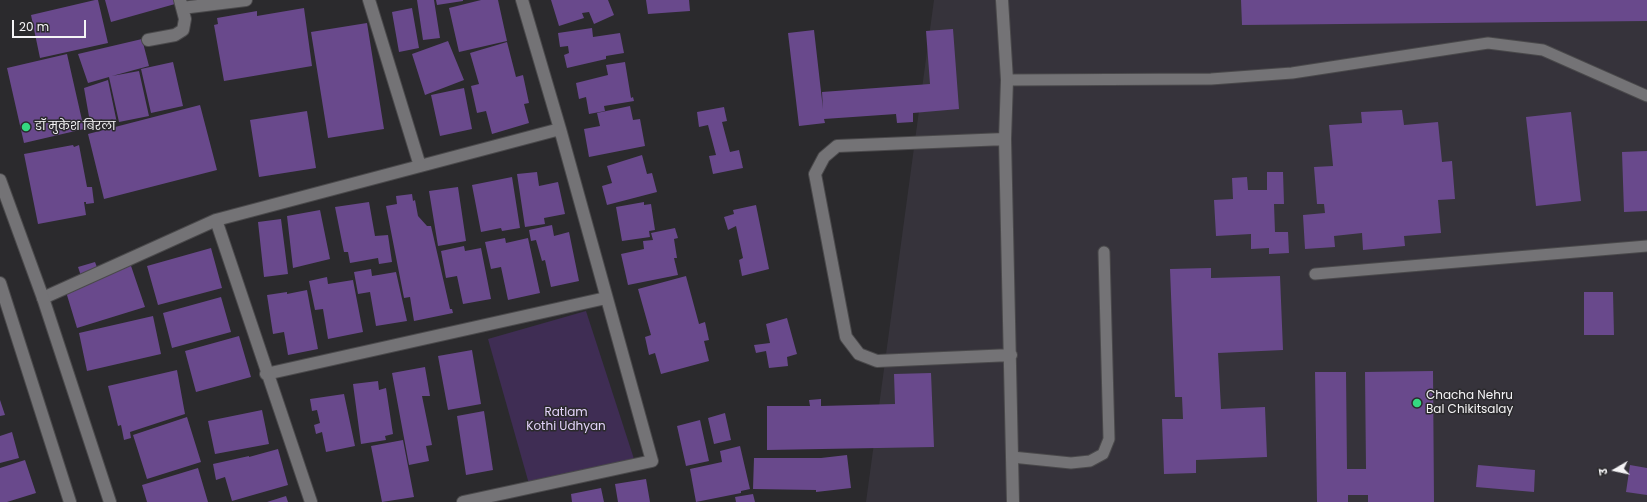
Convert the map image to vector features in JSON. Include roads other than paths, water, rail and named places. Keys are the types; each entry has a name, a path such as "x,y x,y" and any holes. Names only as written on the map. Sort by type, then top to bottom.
{"street":[{"path":"148,40 175,35 183,30 185,19 181,4 246,0"},
{"path":"369,0 420,166"},
{"path":"463,502 652,462 560,129 522,0"},
{"path":"1002,0 1007,80 1005,139 1011,354 1013,502"},
{"path":"43,298 216,220 560,129"},
{"path":"1005,139 837,146 824,157 815,174 846,337 858,354 877,361 1011,354"},
{"path":"0,180 43,298 110,502"},
{"path":"216,220 266,374 311,502"},
{"path":"0,283 70,502"},
{"path":"266,374 606,298"}],"lane":[{"path":"1007,80 1211,79 1292,73 1488,43 1543,50 1647,96"},
{"path":"1315,274 1647,246"},
{"path":"1012,456 1071,463 1090,461 1103,454 1109,439 1104,252"}],"place":[{"name":"डॉ मुकेश बिरला","path":"26,127"},
{"name":"Chacha Nehru Bal Chikitsalay","path":"1417,403"}],"park label":[{"name":"Ratlam Kothi Udhyan","path":"566,420"}]}
